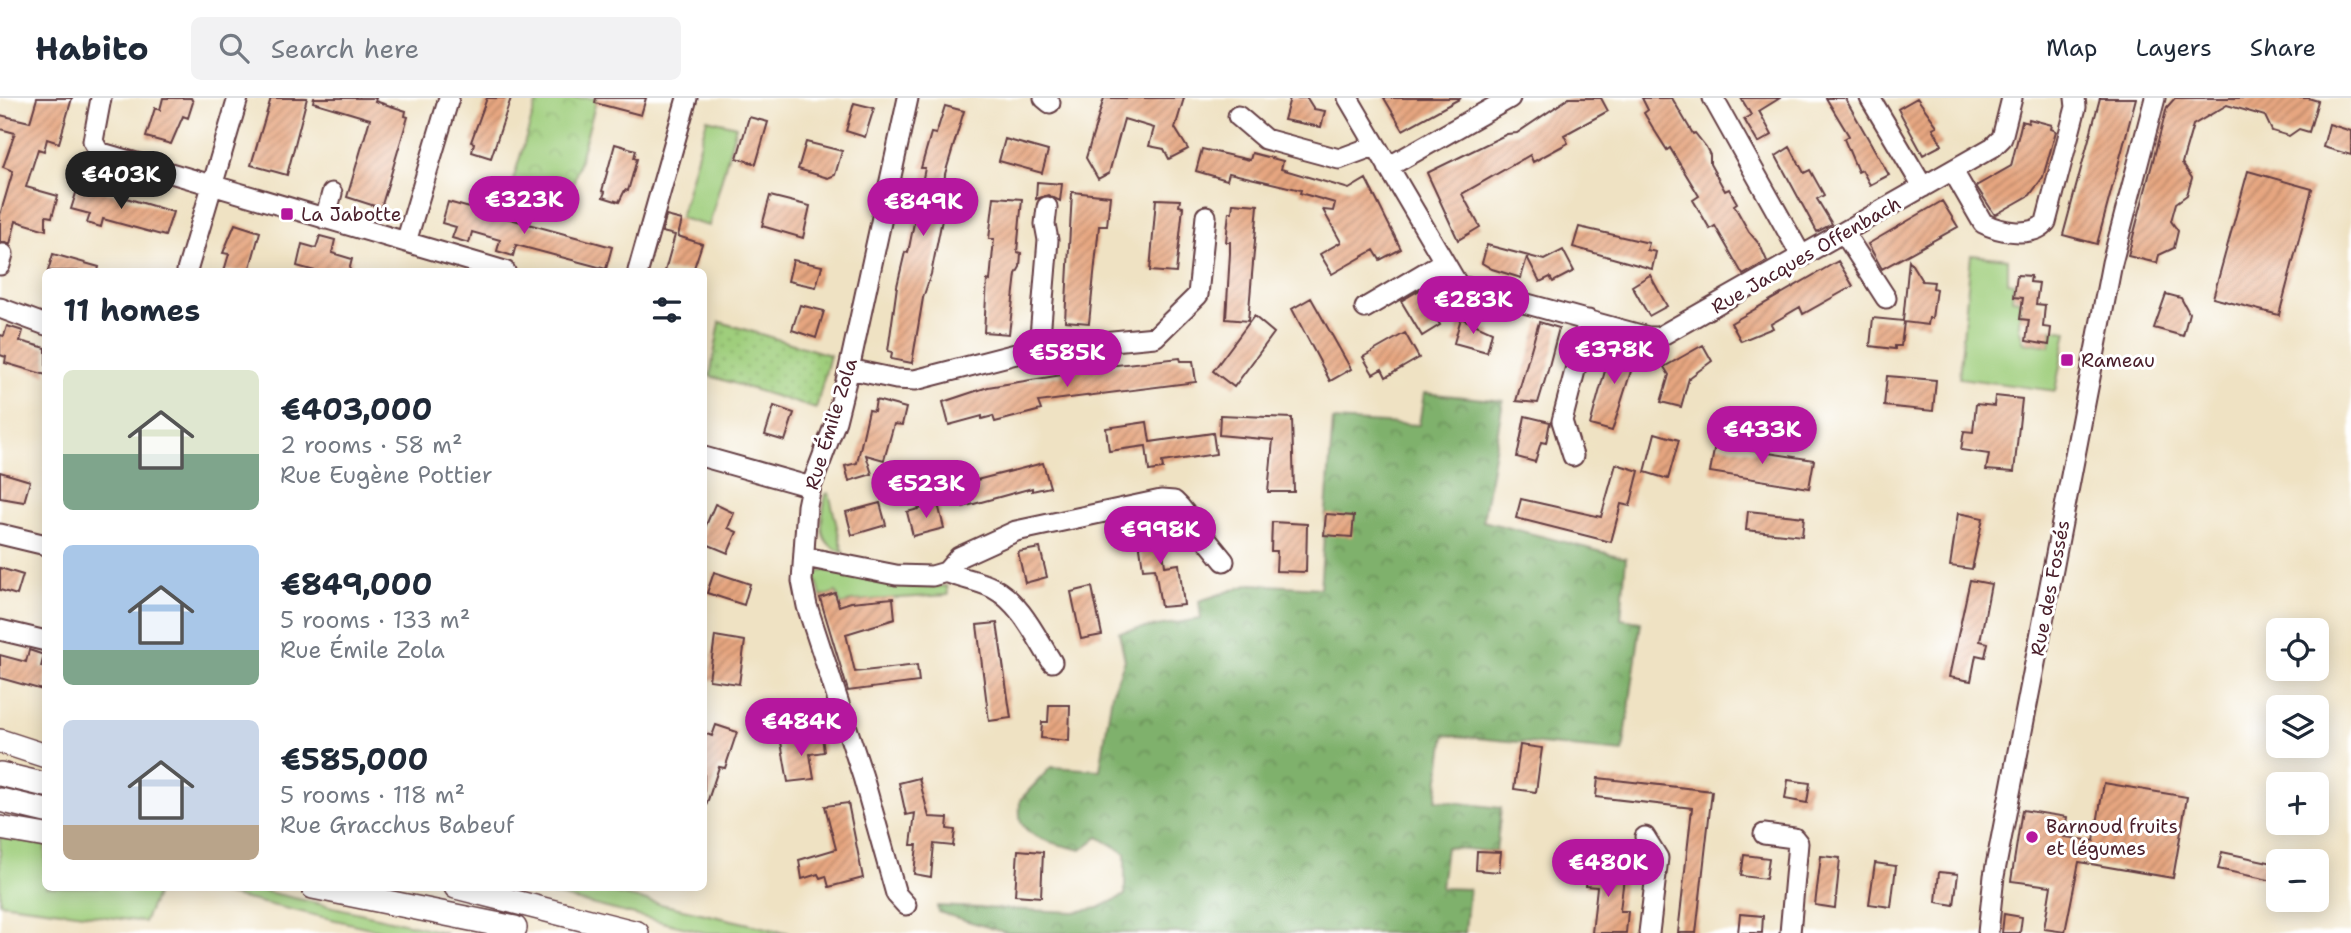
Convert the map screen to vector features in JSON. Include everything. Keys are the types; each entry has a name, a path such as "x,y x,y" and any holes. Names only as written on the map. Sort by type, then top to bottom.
{"main road":[{"path":"0,741 42,755"},
{"path":"0,774 42,784"},
{"path":"0,800 42,810"},
{"path":"0,828 42,835"},
{"path":"332,891 525,931"},
{"path":"366,891 525,931"},
{"path":"472,891 637,933"}],"street":[{"path":"100,98 93,141 99,152 494,268"},
{"path":"188,268 238,98"},
{"path":"406,243 449,98"},
{"path":"639,268 687,98"},
{"name":"Rue Émile Zola","path":"906,905 896,894 863,777 807,606 802,581 811,487 836,421 849,369 908,98"},
{"path":"1348,98 1458,285 1588,320 1562,421 1573,456"},
{"path":"1388,167 1510,98"},
{"path":"1713,98 1802,257"},
{"path":"1870,98 1923,187"},
{"name":"Rue Jacques Offenbach","path":"1588,320 1659,337 1998,143 2012,98"},
{"path":"1953,170 1983,223 1991,227 2031,232 2041,229 2046,222 2076,107 2075,98"},
{"name":"Rue des Fossés","path":"1988,933 1994,876 2116,244 2155,98"},
{"path":"1238,116 1265,139 1339,159 1357,155 1374,146"},
{"path":"325,219 332,193"},
{"path":"1038,348 1048,240 1045,224 1047,207"},
{"path":"849,369 896,379 915,380 1038,348 1155,337 1198,295 1206,216"},
{"path":"1844,233 1886,298"},
{"path":"1365,308 1444,262"},
{"path":"0,308 42,324"},
{"path":"707,458 811,487"},
{"path":"946,572 959,557 1016,531 1161,500 1174,501 1224,561"},
{"path":"0,534 42,544"},
{"path":"805,557 918,578 946,572 963,579 978,581 1007,597 1052,662"},
{"path":"0,630 42,640"},
{"path":"1764,834 1794,838 1798,843 1790,933"},
{"path":"1645,836 1658,858 1649,933"}],"green space":[{"path":"538,98 597,98 567,206 510,190"},
{"path":"707,119 736,126 709,226 680,218"},
{"path":"1971,255 2008,259 2008,282 2014,283 2012,299 2020,300 2019,328 2024,342 2050,346 2052,329 2067,331 2055,391 1959,378"},
{"path":"720,322 830,355 816,409 710,376"},
{"path":"1424,393 1503,401 1483,521 1626,558 1621,619 1641,622 1623,752 1445,735 1436,800 1501,808 1496,852 1446,847 1441,888 1469,889 1465,933 1007,933 938,912 937,906 1074,912 1099,908 1125,895 1125,853 1098,837 1081,850 1039,838 1025,828 1020,814 1020,800 1051,767 1100,770 1112,693 1125,660 1119,632 1201,619 1199,601 1251,584 1320,588 1333,420 1419,425"},
{"path":"829,493 843,552 828,543 822,529 826,494"},
{"path":"826,570 911,587 947,586 948,595 851,601 841,605 836,592 821,597 815,573"},
{"path":"0,837 42,844 42,891 154,891 156,895 144,922 0,903"},
{"path":"211,891 263,891 447,933 391,933"},
{"path":"539,891 603,891 789,933 706,933"}],"building":[{"path":"37,98 72,98 59,143 47,139 44,151 38,149 26,187 58,196 52,217 46,216 46,230 16,221 10,244 0,242 0,215 13,171 3,167 15,133 0,129 0,115 30,122"},
{"path":"163,98 191,98 193,102 188,118 183,116 171,144 146,137 155,108 160,110"},
{"path":"271,98 307,98 287,175 251,165"},
{"path":"314,98 376,98 375,101 406,111 405,116 408,117 381,208 347,197 370,119 313,102"},
{"path":"487,98 511,98 491,158 472,152 474,143 471,142"},
{"path":"596,98 646,98 641,115 595,103"},
{"path":"1104,98 1184,98 1175,128 1188,149 1169,159 1164,149 1149,146 1154,128 1124,119 1109,173 1098,179 1086,158"},
{"path":"1290,98 1307,98 1314,109 1325,111 1321,127 1284,120"},
{"path":"1384,98 1461,98 1403,130"},
{"path":"1569,98 1601,98 1608,111 1564,135 1568,143 1533,162 1530,155 1462,194 1480,227 1458,240 1427,173 1507,134 1517,133"},
{"path":"1642,98 1672,98 1693,134 1695,133 1706,147 1710,164 1725,191 1729,189 1737,203 1734,205 1767,261 1743,275 1715,226 1710,229 1693,200 1699,196 1670,148 1667,150 1644,113 1648,110"},
{"path":"1741,98 1780,98 1759,111 1772,135 1758,143 1744,119 1751,115"},
{"path":"1826,98 1845,98 1889,175 1870,185 1862,170 1858,172 1844,139 1849,136"},
{"path":"1917,98 1937,126 1933,128 1942,145 1923,155 1898,109"},
{"path":"2100,98 2136,98 2097,244 2063,235"},
{"path":"2175,98 2308,98 2318,101 2309,132 2299,129 2289,136 2272,131 2265,116 2227,105 2193,125 2182,163 2192,178 2187,195 2176,203 2171,221 2178,231 2174,248 2159,255 2157,263 2128,256 2167,107"},
{"path":"854,103 874,108 865,137 846,131"},
{"path":"945,106 964,111 945,174 944,189 948,190 931,274 923,298 912,363 891,359 892,352 888,351 897,286 905,252 908,253 925,168 921,168 931,133 936,134"},
{"path":"749,117 768,122 756,164 737,158"},
{"path":"2029,119 2052,125 2051,129 2056,131 2043,177 2030,195 1995,215 1976,186 2011,166 2022,121 2028,123"},
{"path":"2329,124 2351,131 2351,155 2323,147"},
{"path":"1005,139 1048,151 1042,173 999,161"},
{"path":"806,142 842,151 835,175 828,178 798,169"},
{"path":"615,144 636,150 634,158 637,159 628,191 625,190 619,202 603,197 605,192 602,191"},
{"path":"1790,147 1804,173 1810,170 1824,195 1817,199 1832,224 1817,232 1776,156"},
{"path":"1202,149 1250,160 1252,153 1283,161 1281,169 1349,189 1366,179 1401,249 1380,260 1374,250 1332,274 1320,254 1341,242 1323,210 1333,211 1335,203 1300,193 1301,190 1229,173 1227,180 1196,171"},
{"path":"2248,171 2312,189 2279,315 2213,298"},
{"path":"1037,182 1062,184 1060,201 1048,195 1036,199"},
{"path":"79,184 173,212 165,236 103,219 101,227 87,223 90,214 71,209"},
{"path":"1072,192 1110,196 1107,226 1099,226 1089,323 1065,321"},
{"path":"770,196 810,206 803,238 762,226"},
{"path":"994,197 1022,199 1017,252 1021,253 1020,267 1016,274 1009,334 984,332 987,280 990,281 994,239 989,239"},
{"path":"1156,199 1180,200 1179,206 1183,207 1176,273 1150,271"},
{"path":"1942,201 1958,227 1882,269 1868,244"},
{"path":"448,202 612,247 606,268 516,245 513,256 497,251 500,240 472,232 469,243 452,238 456,227 442,223"},
{"path":"1233,203 1258,205 1248,321 1226,319 1230,242 1226,242 1229,212 1232,212"},
{"path":"666,216 682,220 678,236 702,244 694,268 666,268 675,235 662,232"},
{"path":"235,224 260,232 250,268 225,268 229,254 223,253"},
{"path":"1579,227 1649,243 1647,250 1656,252 1652,269 1573,247"},
{"path":"320,236 335,240 332,253 352,259 350,268 297,266 302,244 316,248"},
{"path":"1487,245 1544,260 1563,250 1574,271 1553,282 1550,277 1540,282 1527,257 1521,278 1482,263"},
{"path":"53,254 99,267 99,268 49,268"},
{"path":"793,260 822,266 816,287 788,281"},
{"path":"1909,260 1922,281 1934,282 1933,288 1936,289 1932,318 1929,318 1928,325 1904,322 1901,346 1895,346 1895,349 1870,346 1873,318 1903,321"},
{"path":"1838,261 1853,286 1803,314 1800,307 1771,324 1773,328 1741,341 1731,323"},
{"path":"1650,275 1667,306 1649,316 1632,286"},
{"path":"2017,275 2031,276 2030,282 2039,283 2036,304 2045,305 2043,327 2051,328 2049,345 2026,341 2029,320 2020,319 2023,298 2014,297"},
{"path":"1425,287 1432,301 1428,303 1440,325 1422,336 1401,301"},
{"path":"2166,294 2181,298 2189,313 2183,336 2154,328"},
{"path":"1311,298 1351,369 1330,381 1292,309"},
{"path":"800,305 824,311 816,338 792,330"},
{"path":"1254,316 1274,333 1234,387 1213,371"},
{"path":"1461,318 1492,332 1487,352 1454,343"},
{"path":"1539,322 1559,328 1548,370 1538,403 1516,401"},
{"path":"7,326 23,331 20,341 42,347 42,374 5,363 6,357 0,355 0,335 4,336"},
{"path":"1405,333 1419,358 1386,377 1382,369 1373,374 1363,357"},
{"path":"1613,342 1638,349 1612,431 1590,425"},
{"path":"1703,345 1712,361 1689,378 1681,407 1661,402 1669,375 1664,367"},
{"path":"1180,358 1181,361 1193,361 1196,382 1038,402 1041,410 995,422 993,416 982,419 982,416 949,425 943,402 988,387 1062,375 1061,371"},
{"path":"1887,376 1936,380 1933,411 1884,406"},
{"path":"1995,396 2022,399 2014,472 1986,470 1989,454 1961,450 1964,431 1973,432 1976,404 1994,406"},
{"path":"876,400 906,408 902,425 894,424 884,460 866,455 872,474 849,481 845,466 857,463 869,410 874,411"},
{"path":"774,406 794,413 785,441 765,435"},
{"path":"1220,415 1292,418 1294,492 1268,492 1273,440 1219,435"},
{"path":"1525,416 1550,422 1546,443 1541,442 1535,462 1517,457"},
{"path":"1147,422 1150,442 1213,433 1216,454 1162,462 1163,469 1149,471 1146,446 1109,451 1106,428"},
{"path":"1655,433 1679,440 1668,479 1645,472"},
{"path":"1715,445 1814,460 1809,488 1710,472"},
{"path":"1043,463 1050,487 1032,491 1032,488 963,507 957,485"},
{"path":"1616,464 1639,471 1630,506 1621,504 1611,542 1516,518 1521,499 1601,517"},
{"path":"0,472 30,481 24,502 0,498"},
{"path":"880,503 886,525 852,535 846,512"},
{"path":"715,504 734,513 728,528 737,532 728,553 707,544 707,523"},
{"path":"938,504 944,528 913,536 907,512"},
{"path":"1748,511 1804,517 1802,536 1746,530"},
{"path":"1958,513 1983,518 1972,569 1950,566"},
{"path":"1326,514 1354,516 1352,537 1324,535"},
{"path":"1272,522 1307,524 1306,572 1276,571 1277,551 1271,551"},
{"path":"1159,523 1165,566 1179,564 1184,605 1161,607 1155,568 1143,569 1137,526"},
{"path":"1040,548 1047,577 1025,583 1018,552"},
{"path":"0,568 23,575 17,595 0,590"},
{"path":"714,572 750,584 744,605 707,593"},
{"path":"1970,580 1991,584 1980,641 1988,643 1985,657 1976,655 1971,681 1949,677"},
{"path":"1092,587 1102,635 1081,639 1071,592"},
{"path":"835,593 839,606 851,602 893,598 895,619 846,634 855,672 917,665 919,682 848,691 820,598"},
{"path":"997,623 1011,718 989,721 977,625"},
{"path":"715,636 745,641 739,684 709,680"},
{"path":"29,650 42,654 42,690 0,678 0,655 26,662"},
{"path":"1049,705 1070,705 1069,741 1041,738 1042,722 1048,722"},
{"path":"716,725 737,732 725,768 719,767 707,803 707,734 712,736"},
{"path":"822,736 824,752 810,754 814,779 788,782 781,742"},
{"path":"1520,745 1542,748 1536,792 1514,789"},
{"path":"919,778 929,817 948,818 947,829 955,830 953,846 934,844 931,877 914,874 917,845 911,845 915,813 906,815 899,783"},
{"path":"1598,778 1712,791 1696,933 1678,933 1692,808 1596,797"},
{"path":"1788,780 1810,783 1807,803 1785,799"},
{"path":"2104,783 2187,797 2173,878 2079,862 2065,932 2044,929 2051,886 2011,881 2022,810 2067,817 2064,837 2094,841"},
{"path":"848,803 863,878 829,887 826,876 820,878 818,874 802,879 799,860 836,849 825,806"},
{"path":"1018,850 1043,852 1041,897 1015,895"},
{"path":"1477,851 1501,852 1499,872 1476,870"},
{"path":"2222,852 2266,861 2266,879 2218,869"},
{"path":"1744,855 1769,858 1766,879 1741,876"},
{"path":"1821,856 1840,858 1835,908 1815,905"},
{"path":"1875,863 1896,866 1891,907 1869,904"},
{"path":"1589,865 1625,869 1620,911 1628,911 1626,933 1592,933 1597,887 1586,886"},
{"path":"1939,872 1958,874 1954,905 1936,902"},
{"path":"1740,914 1763,916 1762,933 1738,933"},
{"path":"2004,914 2022,917 2020,933 2002,933"}],"place":[{"name":"La Jabotte","path":"287,214"},
{"name":"Rameau","path":"2067,360"},
{"name":"Barnoud fruits et légumes","path":"2032,837"}]}
